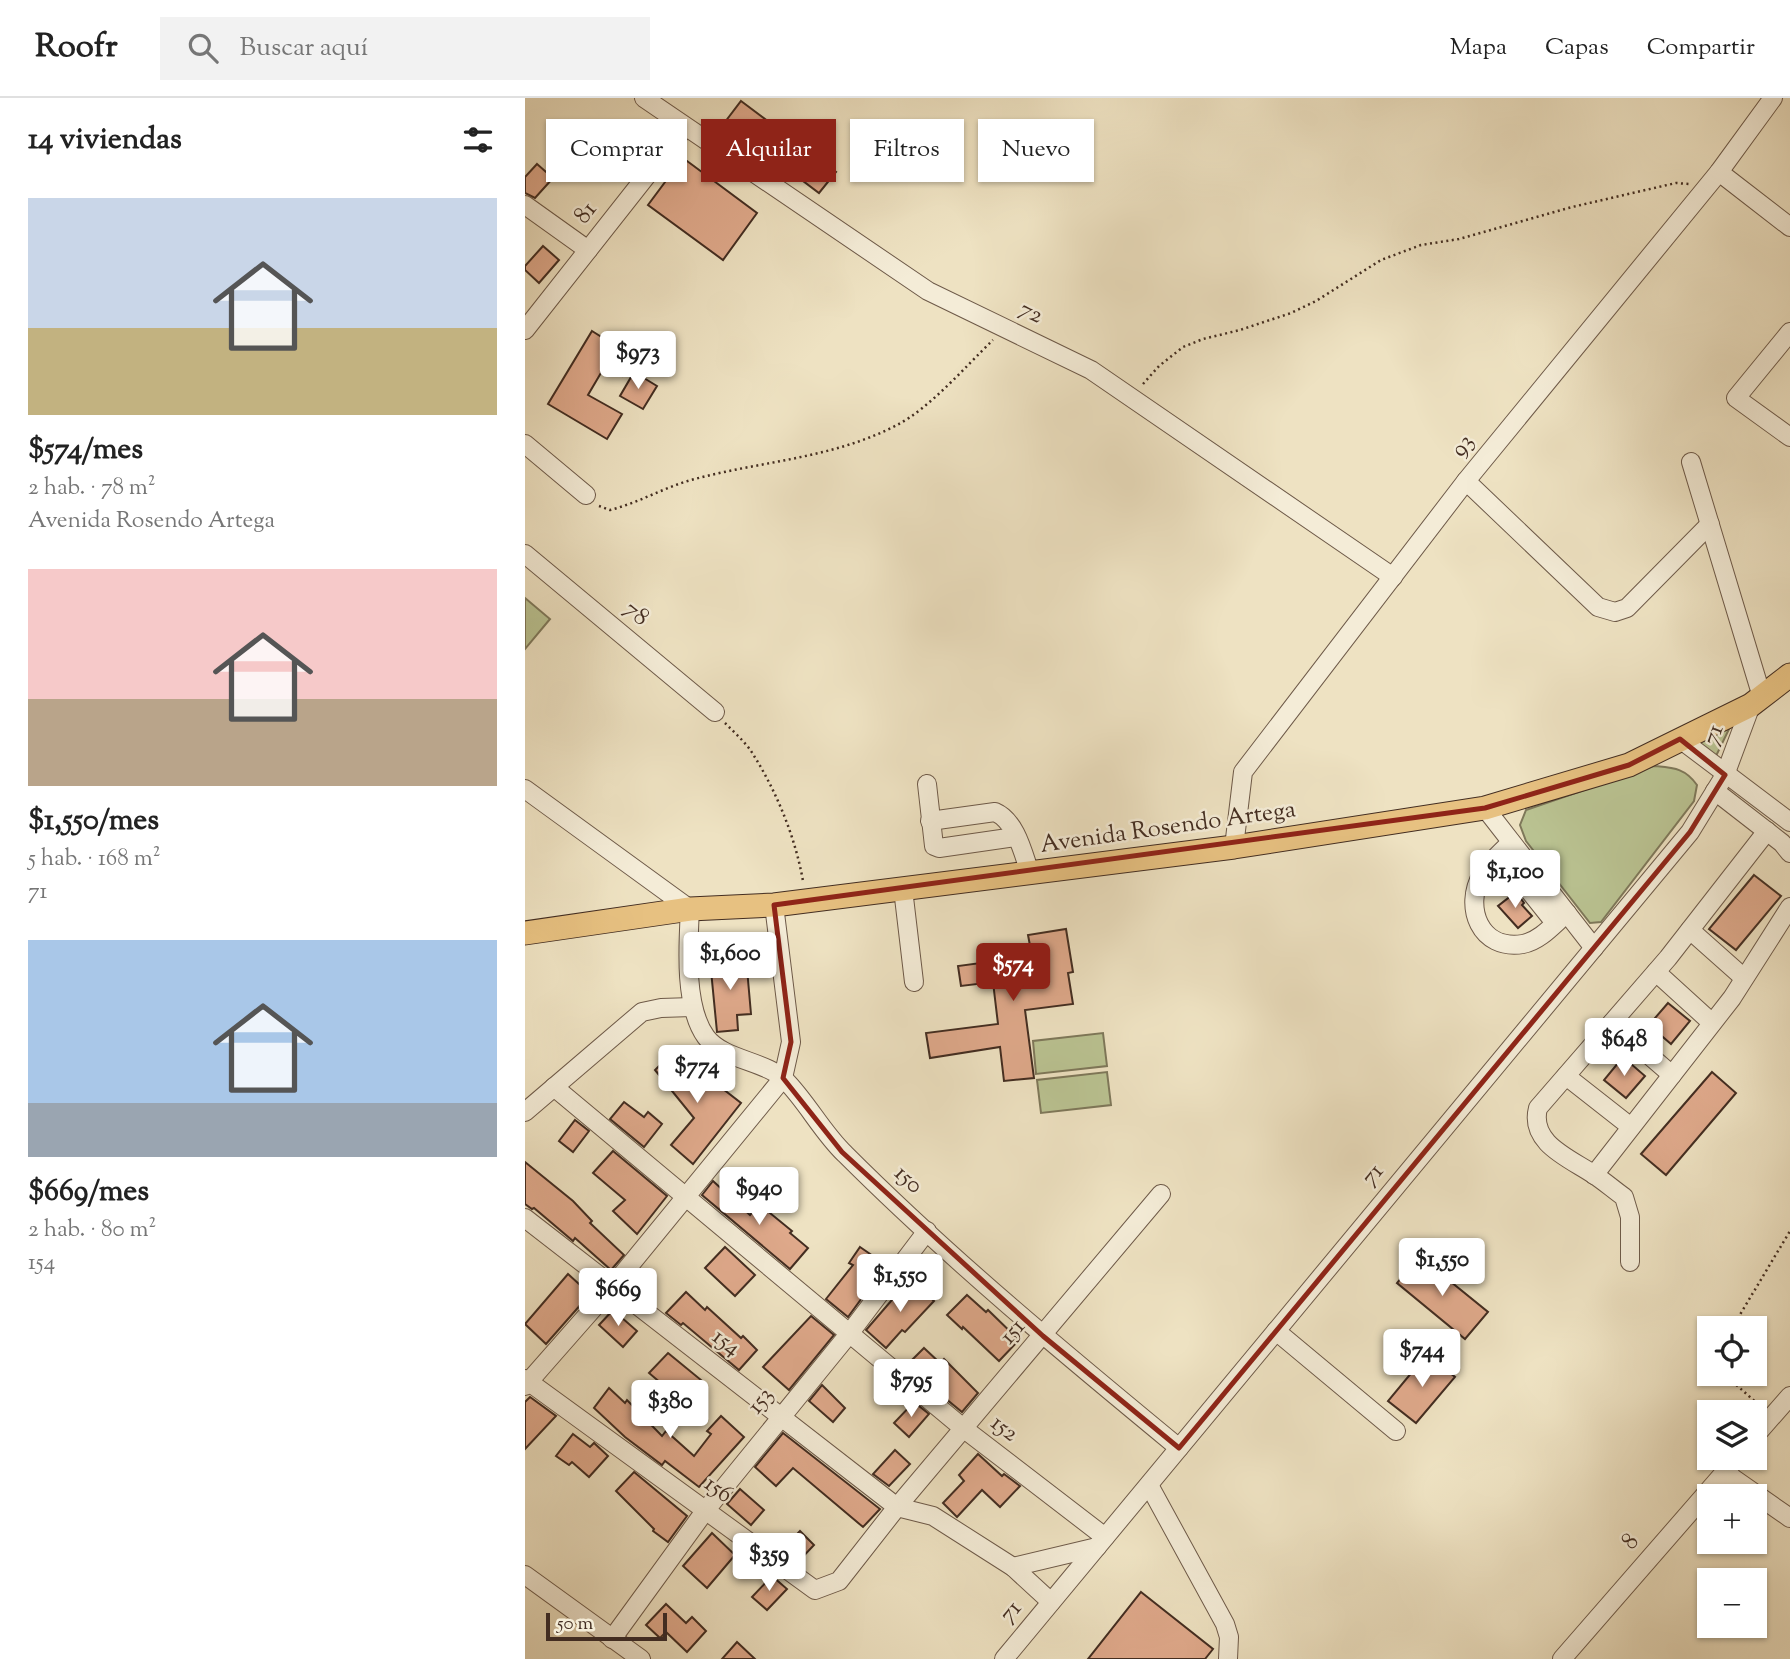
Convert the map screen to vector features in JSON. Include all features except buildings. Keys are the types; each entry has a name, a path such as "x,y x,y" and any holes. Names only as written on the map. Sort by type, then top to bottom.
{"main road":[{"name":"Avenida Rosendo Artega","path":"525,933 690,909 774,905 1234,847 1485,808 1629,765 1756,701 1790,675"}],"street":[{"name":"72","path":"644,98 674,119"},
{"name":"93","path":"1234,847 1243,772 1466,481 1719,172 1773,98"},
{"name":"72","path":"687,128 928,292 1091,370 1393,577"},
{"path":"1719,172 1790,227"},
{"name":"81","path":"525,330 642,182"},
{"path":"525,205 588,250"},
{"path":"1790,331 1736,398 1790,437"},
{"path":"525,444 586,495"},
{"path":"1691,462 1756,701"},
{"path":"1466,481 1598,607 1615,612 1627,608 1710,524"},
{"name":"78","path":"525,554 715,712"},
{"name":"71","path":"1004,1659 1690,832 1725,775 1756,701"},
{"path":"1680,739 1790,822"},
{"path":"927,784 934,846 939,848 1016,837"},
{"path":"525,789 690,909"},
{"path":"1715,791 1767,831 1790,853"},
{"path":"1485,808 1506,848 1561,918 1594,948"},
{"path":"930,821 995,812 1008,822 1030,873"},
{"path":"1630,1262 1630,1217 1625,1197 1549,1146 1538,1132 1535,1120 1538,1108 1656,972 1767,831"},
{"path":"1506,848 1481,874 1474,916 1483,932 1500,942 1521,944 1538,938 1561,918"},
{"path":"903,889 914,982"},
{"path":"526,1382 612,1287 783,1078 791,1042 774,905"},
{"path":"1594,1175 1712,1023 1790,908"},
{"name":"150","path":"690,909 688,960 692,1007 708,1039 724,1051 783,1078 842,1152 1043,1336 1179,1448"},
{"path":"1689,930 1744,978"},
{"path":"1656,972 1712,1023"},
{"path":"525,1112 642,1012 692,1007"},
{"path":"1612,1023 1672,1075"},
{"path":"1566,1076 1631,1127"},
{"name":"152","path":"554,1087 1101,1542"},
{"name":"151","path":"815,1590 839,1581 897,1507 1161,1194"},
{"name":"154","path":"525,1218 897,1507"},
{"name":"153","path":"613,1639 705,1511 849,1334 927,1231"},
{"path":"1276,1331 1396,1431"},
{"name":"156","path":"526,1382 815,1590"},
{"path":"1767,1423 1790,1396"},
{"path":"1724,1472 1790,1518"},
{"name":"8","path":"1562,1659 1724,1472"},
{"path":"1149,1485 1225,1623 1229,1637 1228,1659"},
{"path":"897,1507 933,1516 1013,1567 1051,1602"},
{"path":"1013,1567 1101,1542"},
{"path":"525,1575 641,1659"}],"path":[{"path":"1132,398 1159,366 1183,348 1203,339 1252,327 1291,313 1316,301 1381,260 1422,245 1459,239 1572,207 1676,183 1695,185 1704,190"},
{"path":"586,495 601,507 610,510 690,481 804,458 855,444 899,424 926,404 1006,328"},
{"path":"715,712 750,749 768,782 797,846 807,901"},
{"path":"1739,1316 1790,1231"},
{"path":"1737,1386 1772,1417"}],"highlighted area":[{"path":"1680,739 1725,775 1690,832 1179,1448 1043,1336 842,1152 783,1078 791,1042 774,905 1485,808 1629,765"}],"green space":[{"path":"525,598 550,619 525,649"},
{"path":"1731,725 1716,756 1698,743"},
{"path":"1654,766 1673,768 1688,775 1697,785 1694,801 1601,922 1590,923 1526,841 1520,825 1526,810"},
{"path":"1103,1033 1107,1066 1036,1074 1033,1041"},
{"path":"1107,1072 1111,1105 1041,1113 1037,1080"}]}
